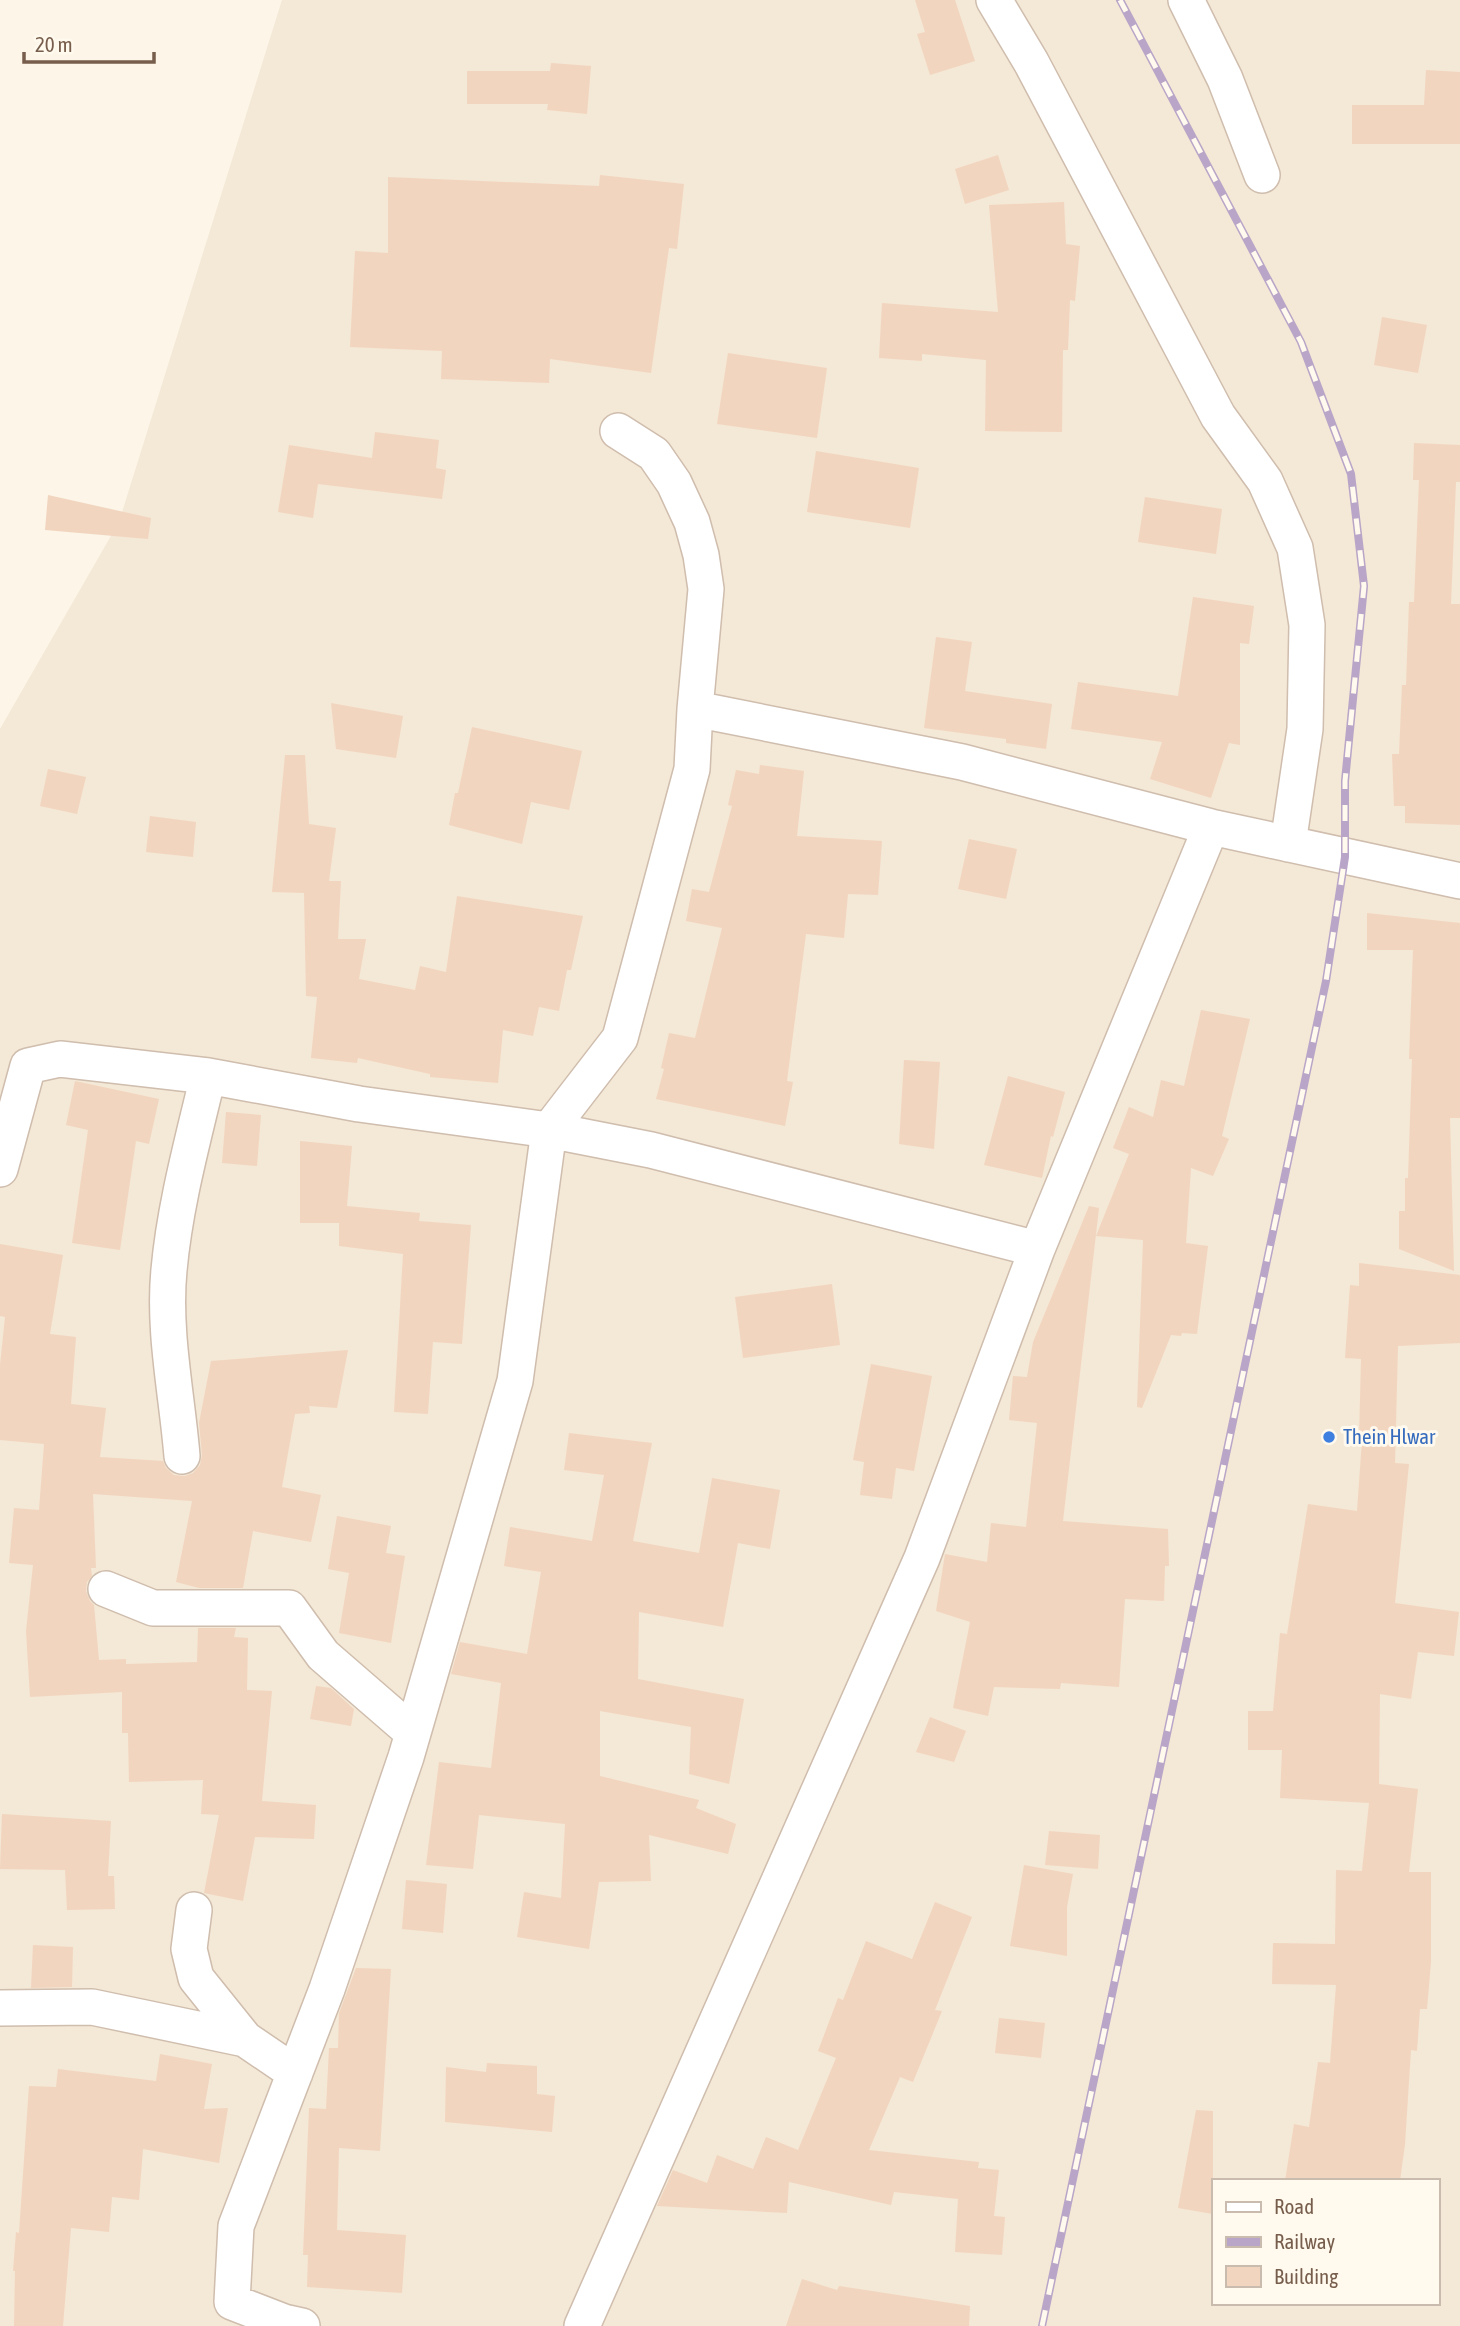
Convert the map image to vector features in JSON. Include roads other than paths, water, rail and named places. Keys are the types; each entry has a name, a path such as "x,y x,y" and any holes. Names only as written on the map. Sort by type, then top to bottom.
{"street":[{"path":"994,0 1031,62 1218,416 1265,481 1295,548 1307,625 1306,729 1288,844"},
{"path":"1186,0 1225,79 1262,175"},
{"path":"302,2326 226,2314 236,2226 327,1989 413,1733 515,1381 549,1130 620,1038 692,769 706,589 698,544 692,522 674,483 654,454 618,431"},
{"path":"695,709 962,762 1211,827 1460,881"},
{"path":"582,2326 922,1558 1037,1249 1211,827"},
{"path":"0,1169 28,1066 61,1059 208,1076 359,1104 549,1130 651,1150 1037,1249"},
{"path":"182,1456 169,1329 169,1271 180,1199 208,1076"},
{"path":"106,1589 153,1608 289,1608 323,1656 413,1733"},
{"path":"194,1910 189,1949 196,1978 244,2039 295,2073"},
{"path":"0,2008 92,2007 244,2039"}],"railway":[{"path":"1042,2326 1326,981 1345,857 1345,781 1364,586 1351,474 1301,342 1120,0"}],"place":[{"name":"Thein Hlwar","path":"1329,1437"}]}
